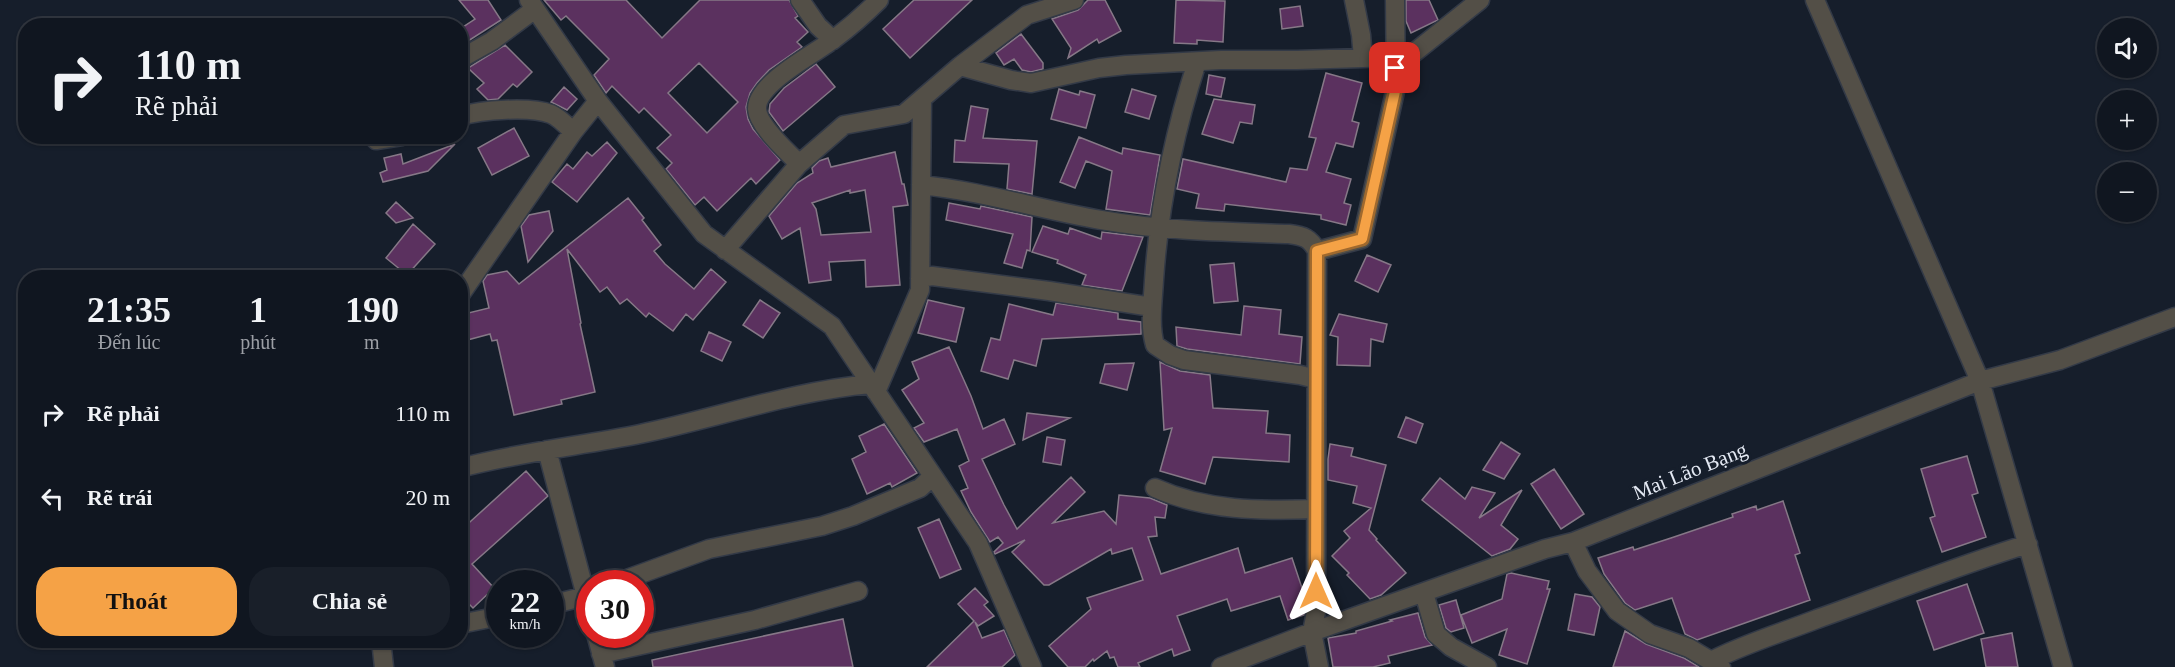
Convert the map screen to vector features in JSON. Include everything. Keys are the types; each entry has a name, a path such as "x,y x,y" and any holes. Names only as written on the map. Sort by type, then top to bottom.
{"street":[{"path":"800,0 818,26 833,40"},
{"path":"798,164 762,123 757,109 759,99 783,72 833,40 879,0"},
{"path":"725,250 798,164 844,125 904,114 960,66 1027,15 1074,0"},
{"path":"1354,0 1363,58"},
{"path":"1317,251 1362,239 1396,87 1395,0"},
{"path":"960,66 1031,83 1126,64 1363,58 1395,62 1480,0"},
{"path":"1815,0 1980,381 2063,667"},
{"path":"468,55 481,48 532,4 598,101 704,234 832,326 978,543 1032,667"},
{"path":"1197,62 1169,167 1159,227 1152,307 1155,345 1170,355 1184,360 1316,379"},
{"path":"874,388 920,290 921,100"},
{"path":"468,283 573,132 598,101"},
{"path":"468,115 493,110 538,112 550,114 563,121 573,132"},
{"path":"921,185 947,187 1101,220 1159,227 1289,234 1306,237 1312,242 1317,251 1316,612 1311,632 1319,667"},
{"path":"920,278 932,276 1038,289 1152,307"},
{"name":"Mai Lão Bạng","path":"1221,667 1311,632 1545,549 1573,542 1980,381 2060,360 2175,317"},
{"path":"468,466 526,452 641,433 776,399 842,387 874,388"},
{"path":"547,450 580,570"},
{"path":"651,570 709,549 822,526 853,516 920,488 933,476"},
{"path":"1155,488 1178,496 1231,508 1270,511 1316,509"},
{"path":"1573,542 1587,571 1617,611 1650,634 1689,648 1716,664 1750,642 1817,620 1963,564 2028,544"},
{"path":"603,660 858,591"},
{"path":"1424,593 1436,634 1451,647 1487,667"},
{"path":"468,622 486,619"},
{"path":"382,648 384,667"}],"building":[{"path":"459,0 488,0 501,20 468,41 468,24 475,19"},
{"path":"544,0 626,0 662,38 700,0 789,0 798,16 795,18 808,32 797,42 802,47 769,70 750,93 746,107 753,129 780,160 756,184 751,178 717,211 704,197 695,205 666,169 672,163 657,148 671,135 644,108 639,113 612,86 606,93 594,75 609,59 566,16 561,20","holes":["699,63 738,102 707,133 668,93"]},
{"path":"914,0 972,0 910,58 883,29"},
{"path":"1088,0 1105,0 1121,31 1099,43 1097,39 1068,58 1071,48 1052,19 1078,10"},
{"path":"1176,0 1225,1 1223,42 1197,40 1197,44 1174,43"},
{"path":"1406,0 1429,0 1438,20 1411,33 1406,21"},
{"path":"1300,6 1303,26 1282,29 1280,9"},
{"path":"1021,34 1043,63 1043,69 1031,72 1022,70 1014,59 1004,65 996,53"},
{"path":"505,45 532,72 517,87 513,84 498,99 488,100 477,89 484,83 468,68"},
{"path":"816,64 835,87 783,131 769,112 770,104 784,88"},
{"path":"1326,73 1362,83 1352,121 1359,123 1353,147 1336,143 1326,172 1351,179 1344,203 1351,205 1346,225 1321,219 1321,215 1225,204 1224,211 1196,208 1199,194 1177,189 1183,159 1286,182 1290,168 1307,170 1316,138 1309,137"},
{"path":"1209,75 1225,78 1221,97 1206,94"},
{"path":"564,87 577,99 567,110 551,102"},
{"path":"1059,89 1079,95 1080,91 1095,95 1086,128 1051,119"},
{"path":"1132,89 1156,96 1149,119 1125,112"},
{"path":"1214,99 1255,105 1252,124 1240,122 1233,143 1202,134"},
{"path":"971,106 988,109 983,138 1037,141 1032,194 1007,189 1009,164 954,162 955,140 965,141"},
{"path":"514,128 529,156 492,175 478,148"},
{"path":"1079,137 1122,154 1123,148 1160,155 1150,215 1106,209 1112,171 1086,161 1075,188 1060,182"},
{"path":"607,142 617,153 577,202 552,182 567,164 573,169 587,152 592,156"},
{"path":"455,144 428,171 383,182 380,173 387,170 384,158 401,154 403,164"},
{"path":"895,152 908,205 893,207 900,285 866,287 865,260 829,262 831,280 809,283 800,228 782,239 769,216 797,183 813,173 812,168 819,161 828,158 831,167","holes":["850,190 850,193 865,190 871,232 821,235 816,209 812,203"]},
{"path":"628,198 661,245 654,251 665,264 694,289 711,269 726,282 693,320 686,314 673,331 649,313 646,317 627,299 620,304 607,287 600,292 567,249 595,392 561,400 562,404 514,415 497,340 492,341 490,334 468,340 468,313 489,308 483,281 487,275 507,271 519,284"},
{"path":"396,202 413,218 396,223 386,213"},
{"path":"949,203 980,209 981,206 1032,217 1030,251 1027,250 1022,268 1004,263 1013,234 946,220"},
{"path":"549,211 553,231 528,262 521,226 529,215"},
{"path":"413,224 435,244 412,270 401,270 386,258"},
{"path":"1043,226 1068,234 1070,228 1101,239 1102,232 1143,237 1122,291 1082,285 1086,275 1057,263 1058,260 1032,252"},
{"path":"1367,255 1391,265 1378,292 1355,281"},
{"path":"1234,263 1238,301 1214,303 1210,265"},
{"path":"760,300 780,313 763,338 743,325"},
{"path":"928,300 964,308 956,342 918,333"},
{"path":"1056,303 1118,313 1118,319 1141,322 1141,334 1042,339 1036,366 1014,360 1008,379 981,371 991,338 1000,340 1009,304 1053,315"},
{"path":"1244,306 1281,310 1279,334 1302,337 1300,364 1177,346 1176,327 1241,335"},
{"path":"1339,314 1387,324 1383,342 1371,339 1370,366 1337,365 1338,337 1330,335"},
{"path":"709,332 731,342 722,361 701,351"},
{"path":"949,347 983,429 1004,419 1015,444 982,459 1017,529 1071,477 1085,492 1053,523 1104,511 1116,524 1119,495 1150,498 1167,505 1165,518 1155,517 1157,536 1148,537 1161,574 1238,548 1245,573 1292,558 1305,597 1304,615 1288,620 1280,596 1231,611 1227,599 1177,616 1190,650 1174,656 1172,649 1138,663 1140,667 1118,667 1114,657 1110,658 1107,651 1085,667 1068,667 1049,646 1091,609 1087,598 1143,580 1132,548 1112,554 1111,549 1049,585 1044,585 1012,552 1025,540 995,554 994,552 1003,543 998,537 990,542 961,491 968,488 959,466 969,461 957,429 924,442 914,428 924,423 902,390 919,379 912,362"},
{"path":"1160,362 1180,371 1210,375 1213,408 1268,411 1266,433 1290,435 1289,462 1213,457 1205,484 1160,471 1172,428 1164,430"},
{"path":"1134,363 1127,390 1100,383 1105,364"},
{"path":"1027,413 1070,418 1023,440"},
{"path":"1406,417 1423,424 1416,443 1398,437"},
{"path":"884,424 917,473 892,487 890,483 867,494 852,459 866,452 859,436"},
{"path":"1047,437 1065,440 1061,465 1043,462"},
{"path":"1501,442 1520,454 1504,479 1483,470"},
{"path":"1330,444 1353,448 1351,456 1386,465 1369,530 1406,573 1381,595 1370,599 1332,556 1350,538 1344,531 1371,508 1353,503 1357,486 1328,480"},
{"path":"1967,456 1978,493 1972,495 1986,537 1942,552 1930,518 1935,516 1921,469"},
{"path":"1554,469 1584,514 1561,529 1531,484"},
{"path":"526,471 548,496 472,564 486,579 486,596 473,608 468,603 468,524"},
{"path":"1440,478 1465,499 1472,487 1495,493 1479,518 1522,490 1501,525 1518,539 1510,549 1492,556 1422,500"},
{"path":"1783,501 1800,553 1795,555 1810,600 1697,640 1685,634 1672,598 1635,610 1625,603 1604,574 1598,558 1671,538 1733,517 1732,514 1756,506 1757,510"},
{"path":"939,519 961,569 940,578 918,528"},
{"path":"1507,574 1549,581 1547,589 1550,589 1527,664 1499,655 1507,629 1472,643 1461,615 1502,599"},
{"path":"1967,584 1984,633 1934,650 1917,601"},
{"path":"975,588 988,602 984,605 994,616 978,626 975,622 982,638 1004,630 1015,655 1002,667 927,667 974,621 958,604"},
{"path":"1575,594 1592,597 1600,607 1594,635 1568,630"},
{"path":"1456,600 1464,628 1451,632 1446,628 1439,605"},
{"path":"1418,613 1425,637 1432,645 1388,656 1390,663 1373,667 1333,667 1328,638 1356,633 1356,631 1392,621 1390,620"},
{"path":"843,619 853,667 653,667 652,660"},
{"path":"1625,631 1646,644 1684,658 1699,667 1613,667"},
{"path":"2012,633 2018,667 1986,667 1981,639"}],"route":[{"path":"1316,591 1317,251 1362,239 1396,87 1395,68"}]}
